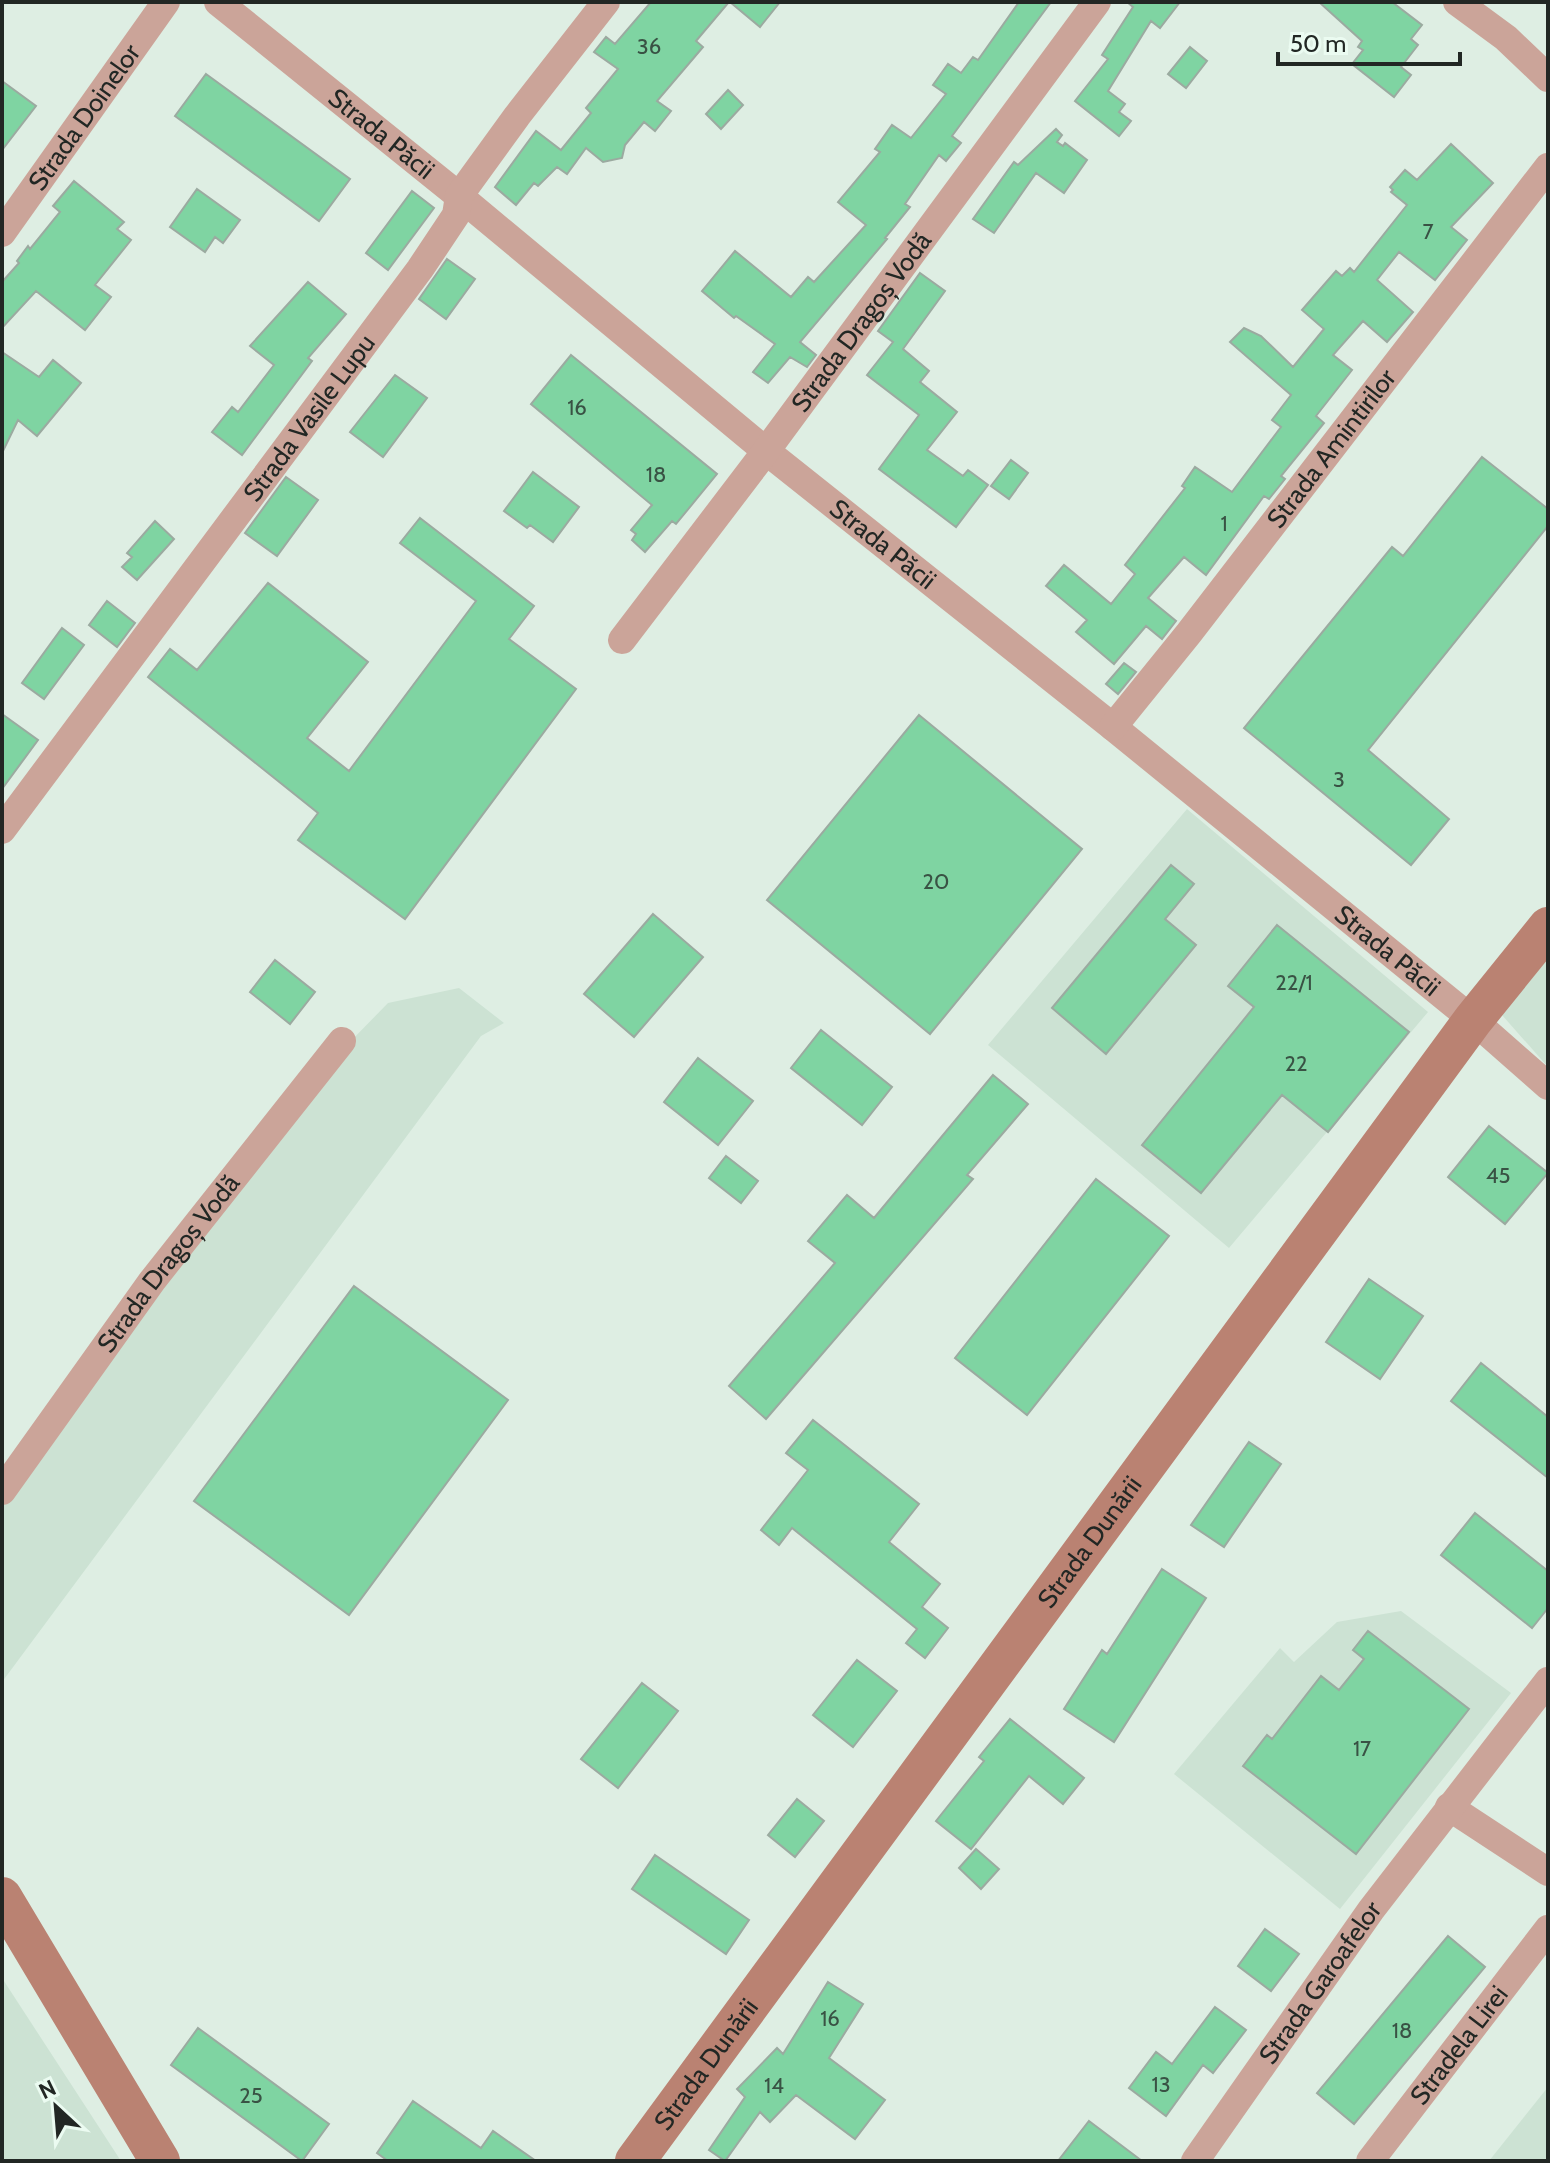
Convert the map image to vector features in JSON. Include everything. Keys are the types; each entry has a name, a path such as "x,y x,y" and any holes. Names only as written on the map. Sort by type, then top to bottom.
{"main road":[{"name":"Strada Dunării","path":"635,2161 1473,1020 1548,927"},
{"path":"2,1897 160,2161"}],"street":[{"name":"Strada Doinelor","path":"2,233 166,2"},
{"name":"Strada Păcii","path":"218,2 459,196 766,451 1113,727 1473,1020 1548,1086"},
{"name":"Strada Vasile Lupu","path":"2,830 442,239 456,215 459,196 606,2"},
{"name":"Strada Dragoș Vodă","path":"622,640 766,451 1097,2"},
{"path":"1457,2 1506,38 1548,78"},
{"name":"Strada Amintirilor","path":"1113,727 1548,167"},
{"name":"Strada Dragoș Vodă","path":"2,1491 152,1281 342,1041"},
{"name":"Strada Garoafelor","path":"1195,2161 1371,1910 1548,1681"},
{"path":"1449,1807 1548,1872"},
{"name":"Stradela Lirei","path":"1370,2161 1548,1929"}],"shaded area":[{"path":"1187,809 1428,1012 1229,1248 988,1045"},
{"path":"1548,956 1548,1067 1502,1015"},
{"path":"459,988 504,1023 481,1036 2,1682 2,1493 346,1046 388,1003"},
{"path":"1401,1611 1511,1693 1340,1909 1174,1774 1280,1648 1294,1662 1337,1622"},
{"path":"2,1978 121,2161 2,2161"},
{"path":"1548,2087 1548,2161 1489,2161"}],"building":[{"path":"651,2 729,2 696,41 703,47 657,101 671,111 655,131 644,122 625,145 622,158 603,162 586,148 567,174 557,167 538,186 534,183 516,205 495,187 536,131 561,150 591,113 586,108 618,69 594,52 606,37 615,44"},
{"path":"730,2 780,2 760,27"},
{"path":"1019,2 1051,2 952,136 961,143 946,161 939,155 905,204 910,207 887,239 800,342 816,355 807,367 790,357 768,383 753,372 775,344 736,316 734,318 702,291 735,251 791,297 808,277 814,282 866,225 838,202 880,152 875,149 892,125 911,138 946,94 933,85 948,64 961,73 973,57 978,60"},
{"path":"1127,2 1180,2 1160,28 1151,21 1108,91 1125,104 1119,112 1131,121 1119,136 1075,101 1108,59 1102,55 1133,7"},
{"path":"1319,2 1392,2 1422,25 1411,39 1418,45 1401,67 1411,75 1394,97 1352,64 1363,50 1358,47 1362,41"},
{"path":"1190,47 1207,61 1186,88 1168,74"},
{"path":"206,74 350,179 319,221 175,116"},
{"path":"2,81 36,106 2,150"},
{"path":"728,90 743,105 721,129 706,114"},
{"path":"1056,129 1062,135 1057,142 1063,146 1065,143 1087,160 1064,193 1036,173 994,233 973,219 1014,162 1018,165"},
{"path":"1451,144 1493,183 1451,227 1467,240 1435,280 1399,252 1377,280 1413,312 1387,342 1363,321 1333,355 1352,370 1316,416 1324,423 1281,476 1285,479 1269,499 1264,496 1206,575 1184,557 1148,598 1176,621 1162,639 1146,626 1114,664 1076,632 1087,620 1046,586 1064,565 1111,604 1135,574 1125,565 1185,488 1182,486 1195,467 1232,492 1281,427 1272,420 1291,395 1230,342 1244,328 1261,336 1293,367 1324,329 1302,310 1336,271 1342,276 1350,268 1354,272 1407,205 1391,192 1390,187 1405,170 1417,180"},
{"path":"74,181 124,222 117,229 131,240 95,285 111,297 85,330 36,291 2,328 2,282 19,263 17,261 28,246 30,249 60,212 53,206"},
{"path":"197,189 240,220 223,243 215,237 205,252 170,227"},
{"path":"412,191 434,208 388,270 366,253"},
{"path":"447,259 475,279 446,319 419,299"},
{"path":"920,273 945,291 903,349 929,371 920,382 957,412 927,450 963,476 968,470 988,485 956,527 879,469 919,415 867,375 893,342 878,331"},
{"path":"308,282 346,314 308,358 312,361 242,455 212,432 232,407 238,412 274,365 250,346"},
{"path":"2,352 39,377 53,360 81,383 37,436 18,420 2,453"},
{"path":"571,355 717,474 676,524 672,521 645,552 632,540 636,534 631,530 652,505 531,404"},
{"path":"395,375 427,398 383,457 350,432"},
{"path":"1482,457 1548,509 1548,526 1368,750 1449,819 1411,865 1244,728 1392,547 1403,556"},
{"path":"1011,460 1028,473 1009,499 991,486"},
{"path":"533,472 579,507 553,542 504,511"},
{"path":"286,477 318,500 277,556 245,533"},
{"path":"420,518 534,606 509,639 576,689 405,919 298,840 318,813 148,677 170,649 197,670 268,583 368,662 307,738 349,771 476,601 400,543"},
{"path":"155,521 174,539 137,580 122,567 132,557 127,553"},
{"path":"107,601 135,623 117,647 89,625"},
{"path":"62,628 84,645 44,699 22,683"},
{"path":"1124,663 1136,672 1118,694 1106,684"},
{"path":"2,714 38,740 2,789"},
{"path":"919,715 1082,849 930,1034 767,900"},
{"path":"1171,865 1194,884 1165,919 1196,945 1106,1054 1052,1008"},
{"path":"653,914 703,957 634,1037 584,994"},
{"path":"1277,925 1409,1032 1328,1132 1282,1095 1201,1193 1142,1145 1254,1007 1228,986"},
{"path":"275,960 315,992 290,1024 250,992"},
{"path":"821,1030 892,1087 862,1125 791,1068"},
{"path":"698,1058 753,1101 718,1145 664,1102"},
{"path":"993,1075 1028,1104 967,1175 973,1179 766,1419 729,1386 835,1263 808,1241 847,1195 874,1218"},
{"path":"1489,1126 1548,1173 1505,1224 1448,1177"},
{"path":"726,1156 758,1181 741,1203 709,1178"},
{"path":"1096,1179 1169,1236 1027,1415 955,1358"},
{"path":"1369,1279 1423,1316 1380,1379 1326,1342"},
{"path":"354,1286 508,1400 349,1615 194,1501"},
{"path":"1481,1363 1548,1417 1548,1478 1451,1401"},
{"path":"813,1420 919,1504 889,1542 940,1584 922,1607 948,1628 925,1658 906,1643 917,1629 792,1528 779,1545 761,1530 808,1470 786,1453"},
{"path":"1249,1442 1281,1464 1224,1547 1191,1525"},
{"path":"1475,1513 1548,1571 1548,1608 1532,1628 1441,1555"},
{"path":"1162,1569 1206,1598 1114,1742 1064,1709 1102,1650 1107,1654"},
{"path":"1368,1631 1469,1709 1356,1854 1243,1766 1267,1735 1272,1739 1321,1676 1339,1690 1364,1659 1353,1650"},
{"path":"857,1660 897,1691 853,1747 813,1715"},
{"path":"642,1683 678,1711 618,1788 581,1759"},
{"path":"1010,1719 1084,1778 1063,1804 1029,1776 971,1849 936,1821 984,1761 979,1757"},
{"path":"797,1799 824,1821 795,1857 768,1835"},
{"path":"976,1849 999,1869 981,1889 959,1868"},
{"path":"655,1855 749,1920 726,1954 632,1889"},
{"path":"1265,1929 1299,1954 1271,1991 1238,1966"},
{"path":"1448,1936 1485,1967 1354,2124 1317,2093"},
{"path":"828,1982 863,2004 829,2058 885,2100 855,2139 796,2095 770,2122 760,2112 725,2161 709,2150 745,2097 737,2089 777,2048 783,2054"},
{"path":"1215,2007 1246,2030 1213,2073 1203,2065 1166,2116 1129,2088 1156,2052 1172,2064"},
{"path":"198,2028 329,2124 302,2161 171,2065"},
{"path":"413,2101 481,2148 493,2131 536,2161 388,2161 377,2153"},
{"path":"1089,2121 1142,2161 1058,2161"}]}
